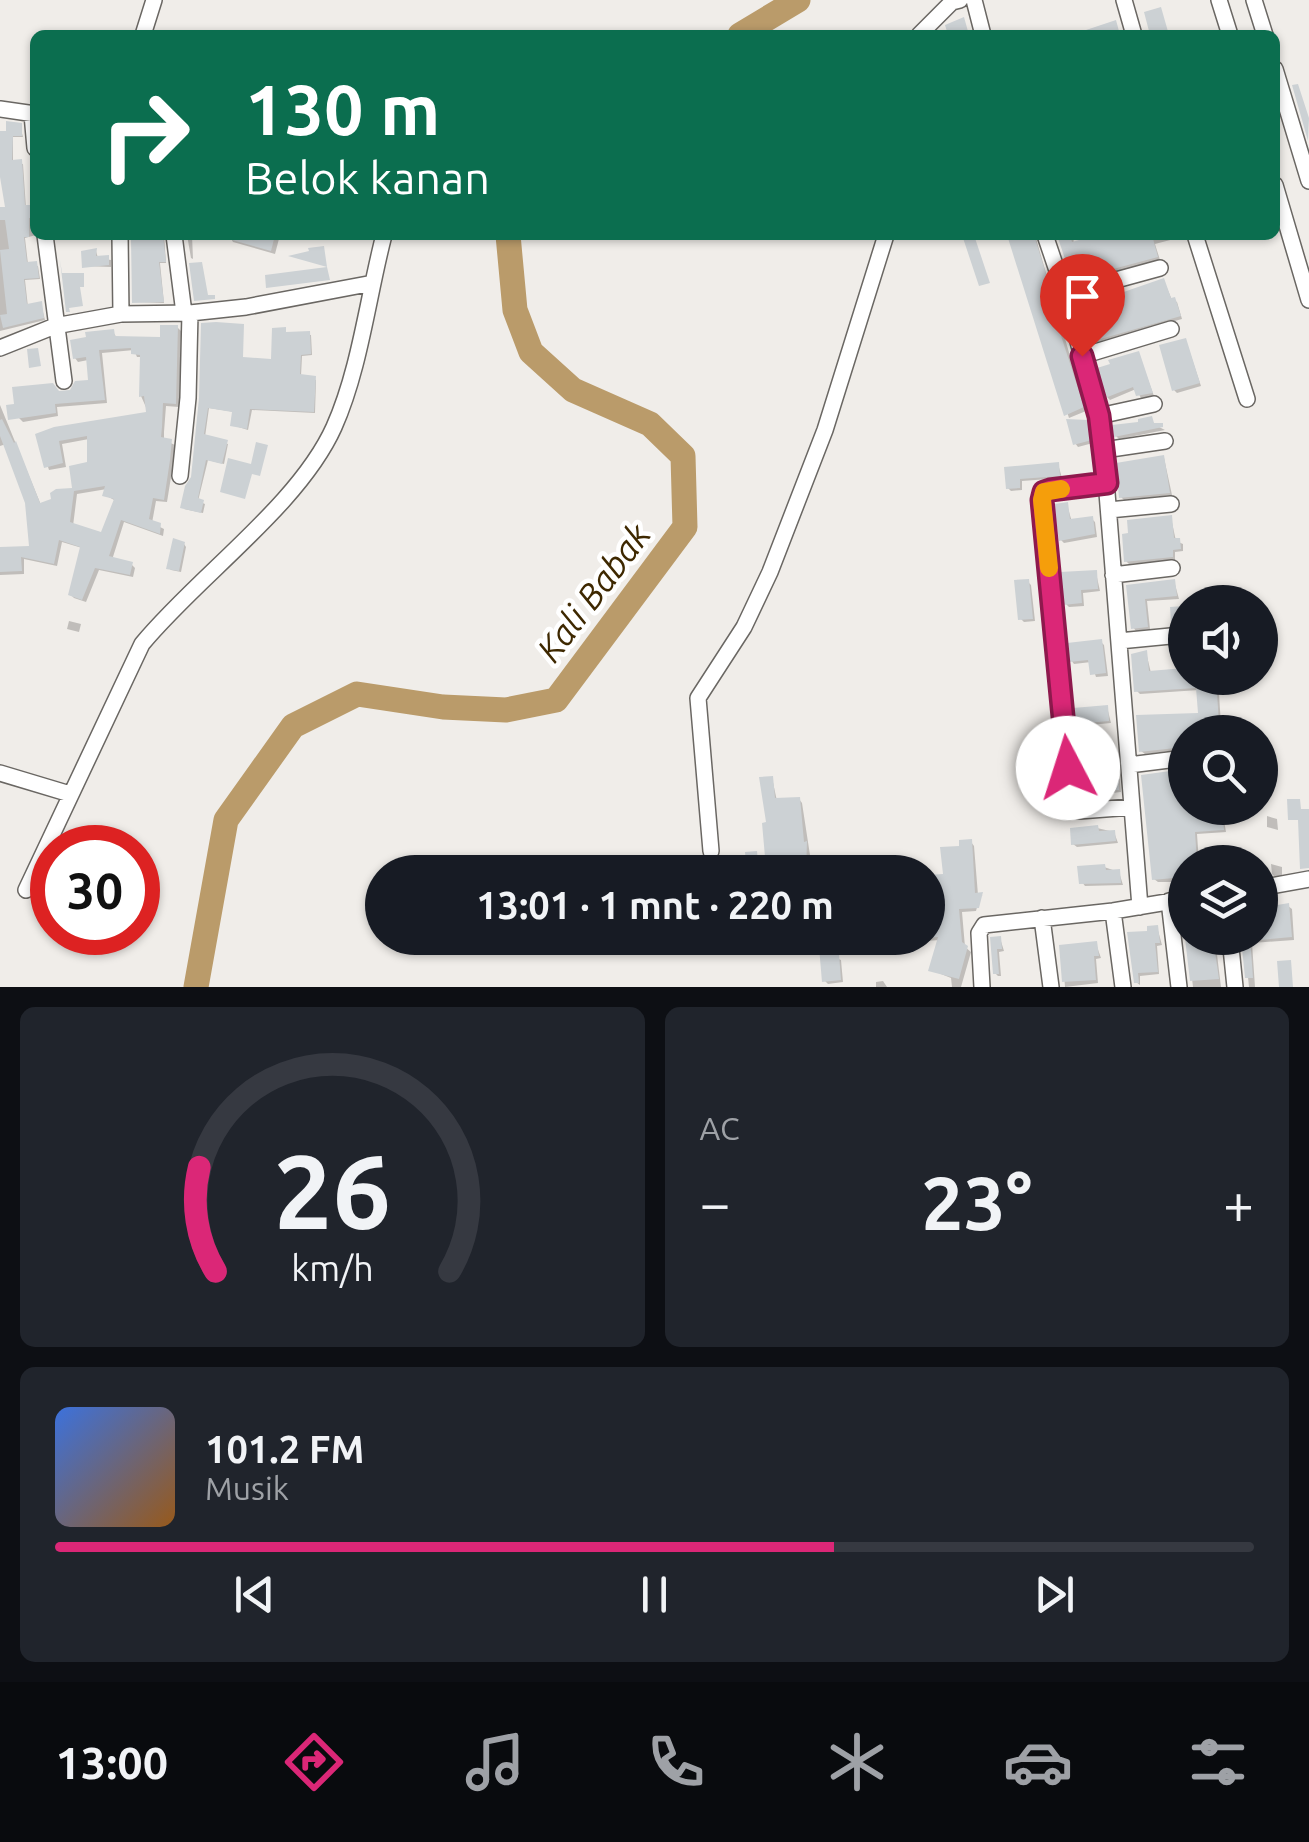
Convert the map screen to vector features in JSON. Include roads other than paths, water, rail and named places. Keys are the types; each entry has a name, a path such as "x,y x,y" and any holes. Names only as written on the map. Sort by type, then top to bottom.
{"street":[{"path":"145,30 154,0"},
{"path":"924,30 952,2 960,0"},
{"path":"974,0 982,30"},
{"path":"1124,0 1133,30"},
{"path":"1220,0 1229,30"},
{"path":"1254,0 1263,30"},
{"path":"1280,85 1309,181"},
{"path":"0,109 30,113"},
{"path":"1280,202 1309,300"},
{"path":"46,240 64,381"},
{"path":"120,240 121,314"},
{"path":"175,240 187,313 188,398 180,476"},
{"path":"26,890 142,644 302,478 334,428 383,240"},
{"path":"711,851 698,698 744,627 770,572 825,430 884,240"},
{"path":"1047,240 1066,294 1099,416 1104,450 1140,907"},
{"path":"1196,240 1247,399"},
{"path":"1066,294 1160,268"},
{"path":"0,348 55,326 121,314 187,313 282,301 374,283"},
{"path":"1082,356 1171,329"},
{"path":"1099,416 1154,404"},
{"path":"1104,450 1165,441"},
{"path":"1107,483 1050,490 1044,492 1042,500 1072,805 1079,811 1132,807"},
{"path":"1108,510 1171,504"},
{"path":"1113,575 1172,568"},
{"path":"1119,641 1168,637"},
{"path":"1128,766 1168,760"},
{"path":"0,774 70,794"},
{"path":"1278,885 1308,880 1309,892"},
{"path":"982,987 981,927 1168,902"},
{"path":"1113,911 1123,987"},
{"path":"1042,918 1051,987"},
{"path":"1178,955 1179,987"},
{"path":"1232,955 1235,987"}],"waterway":[{"name":"Kali Babak","path":"748,30 798,0"},
{"name":"Kali Babak","path":"196,987 226,820 293,726 357,694 443,707 506,710 556,700 685,527 683,456 650,424 573,390 531,352 515,310 508,240"}]}
